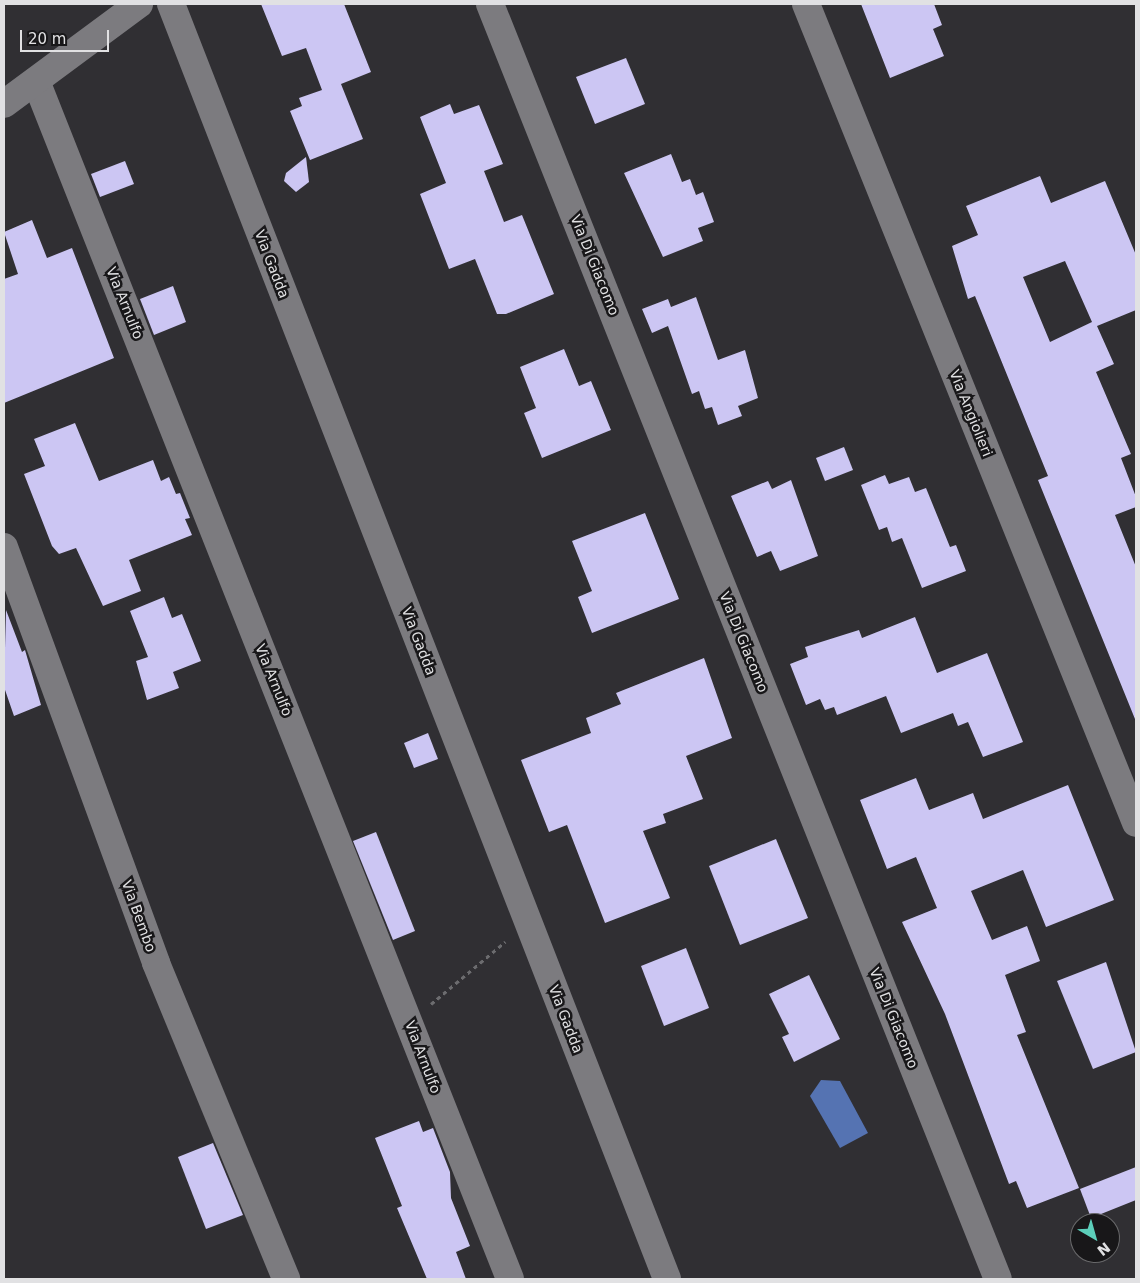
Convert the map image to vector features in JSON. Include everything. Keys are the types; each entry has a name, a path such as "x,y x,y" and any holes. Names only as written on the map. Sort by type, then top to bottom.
{"street":[{"path":"4,104 139,4"},
{"name":"Via Gadda","path":"171,4 667,1279"},
{"name":"Via Di Giacomo","path":"490,4 998,1279"},
{"name":"Via Angiolieri","path":"806,4 1136,823"},
{"name":"Via Arnulfo","path":"36,82 510,1279"},
{"name":"Via Bembo","path":"4,547 156,963 286,1279"}],"path":[{"path":"414,1036 434,999 528,923"}],"water":[{"path":"821,1080 840,1081 868,1133 840,1148 810,1096"}],"building":[{"path":"261,4 344,4 371,72 341,84 363,139 310,160 290,111 302,106 299,98 322,90 306,48 282,56"},
{"path":"861,4 934,4 942,25 933,29 944,56 890,78"},
{"path":"626,58 645,104 595,124 576,77"},
{"path":"450,104 454,114 479,105 503,164 484,171 504,222 522,215 554,294 506,314 497,314 475,259 449,269 420,194 446,183 420,117"},
{"path":"671,154 682,182 690,179 696,195 703,192 714,222 698,228 703,241 663,257 624,173"},
{"path":"306,157 309,182 296,192 284,181 286,173"},
{"path":"125,161 134,184 100,197 91,174"},
{"path":"1040,176 1051,203 1105,181 1136,255 1136,310 1097,326 1114,364 1096,372 1131,454 1121,458 1136,497 1136,507 1115,515 1136,567 1135,719 1038,480 1048,476 975,296 968,299 952,246 978,235 966,206","holes":["1065,261 1092,322 1050,342 1023,277"]},
{"path":"32,220 47,258 72,248 114,358 4,403 4,279 18,274 4,232"},
{"path":"173,286 186,322 154,335 140,299"},
{"path":"696,297 718,360 745,350 758,398 738,406 742,416 718,425 712,407 705,409 699,391 692,394 668,326 652,333 642,309 668,299 671,307"},
{"path":"564,349 579,386 591,381 611,430 542,458 524,413 536,408 520,367"},
{"path":"75,423 99,481 153,460 161,481 169,477 176,494 180,493 190,518 185,519 192,535 129,560 141,591 103,606 76,548 59,554 52,546 24,474 45,466 34,439"},
{"path":"844,447 853,470 825,481 816,458"},
{"path":"885,475 889,484 909,477 915,492 926,488 950,547 956,545 966,571 922,588 902,538 892,542 887,527 879,530 861,485"},
{"path":"791,480 818,556 780,571 771,551 757,557 731,496 768,481 772,489"},
{"path":"645,513 679,599 592,633 578,597 592,591 572,541"},
{"path":"164,597 172,618 182,614 201,661 173,672 179,688 147,700 136,661 148,657 130,611"},
{"path":"6,610 22,652 25,650 41,705 14,716 4,687"},
{"path":"915,617 937,673 987,653 1023,742 983,757 968,722 958,726 953,713 901,733 886,696 837,715 834,707 825,710 820,699 806,705 790,664 808,657 805,647 859,630 862,638"},
{"path":"704,658 732,738 686,756 703,799 663,814 666,823 643,831 670,898 605,923 567,825 549,832 521,760 591,733 586,718 621,704 616,693"},
{"path":"428,733 438,759 414,768 404,743"},
{"path":"916,778 929,810 973,793 983,819 1068,785 1114,900 1046,927 1023,870 971,891 992,940 1027,926 1040,961 1005,975 1026,1032 1017,1035 1079,1188 1027,1208 1016,1181 1009,1184 945,1014 902,922 937,908 916,857 887,869 860,800"},
{"path":"376,832 415,931 393,940 353,841"},
{"path":"776,839 808,918 740,945 709,866"},
{"path":"686,948 709,1008 664,1026 641,966"},
{"path":"1106,962 1136,1052 1093,1069 1057,981"},
{"path":"809,975 840,1039 794,1062 782,1037 789,1034 769,994"},
{"path":"419,1121 423,1132 433,1128 450,1172 451,1198 470,1246 456,1252 466,1279 427,1279 397,1208 402,1206 375,1138"},
{"path":"213,1143 243,1215 206,1229 178,1157"},
{"path":"1136,1167 1136,1200 1104,1213 1089,1213 1080,1189"}]}
